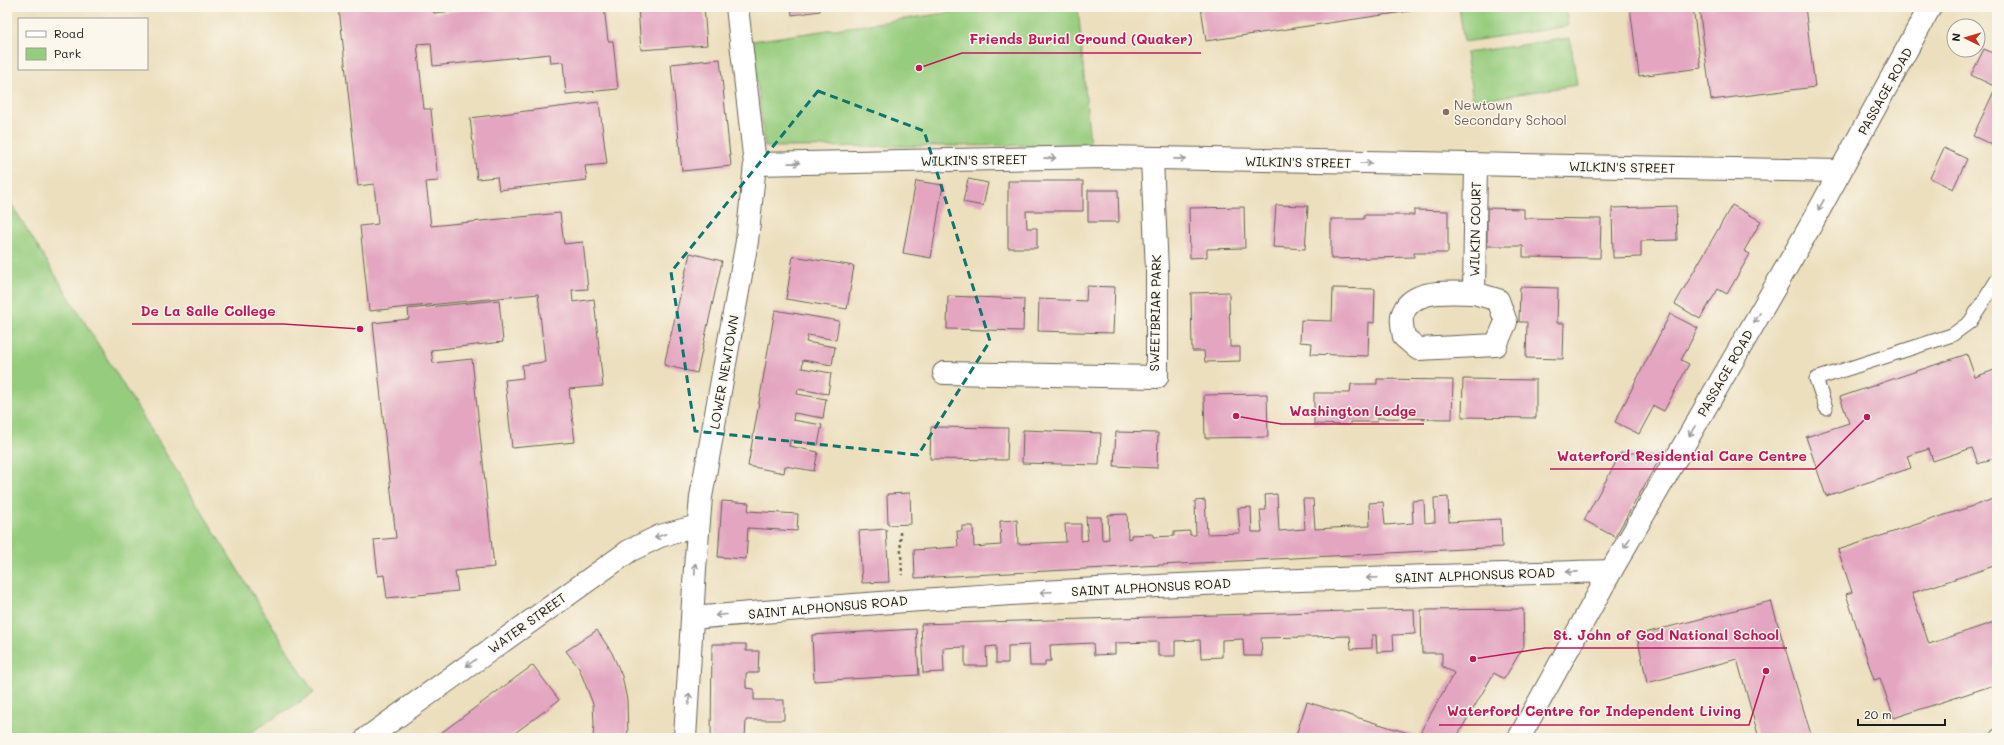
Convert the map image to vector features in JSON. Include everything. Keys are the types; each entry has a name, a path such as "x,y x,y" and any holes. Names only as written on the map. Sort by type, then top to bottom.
{"street":[{"name":"LOWER NEWTOWN","path":"685,738 698,526 707,462 747,240 755,164 736,7"},
{"name":"PASSAGE ROAD","path":"1519,738 1610,571 1840,171 1930,7"},
{"name":"WILKIN'S STREET","path":"755,164 1103,157 1840,171"},
{"name":"SWEETBRIAR PARK","path":"944,373 1157,377 1157,271 1152,159"},
{"name":"WILKIN COURT","path":"1474,293 1476,165"},
{"name":"WATER STREET","path":"367,738 623,554 660,536 698,526"},
{"name":"SAINT ALPHONSUS ROAD","path":"692,618 904,601 1221,583 1610,571"}],"lane":[{"path":"1826,408 1816,379 1952,335 1970,322 1997,280"}],"path":[{"path":"900,532 904,601"}],"highlighted area":[{"path":"818,91 924,131 990,341 918,455 695,431 671,272"}],"green space":[{"path":"987,7 1078,7 1090,145 765,147 752,41"},
{"path":"1459,7 1565,7 1568,26 1464,42"},
{"path":"1570,38 1577,85 1473,101 1466,53"},
{"path":"7,197 314,693 242,738 7,738"}],"building":[{"path":"339,7 433,7 434,13 492,7 604,7 608,41 613,41 618,89 566,94 563,62 551,63 550,54 433,66 431,43 417,44 424,109 431,109 438,181 426,182 431,226 560,213 564,244 583,242 588,289 572,290 573,302 594,299 603,386 569,389 575,442 512,448 505,380 523,378 522,365 545,362 538,294 369,311 360,226 378,224 374,184 358,186"},
{"path":"638,7 704,7 707,45 641,50"},
{"path":"791,7 820,7 820,11 792,15"},
{"path":"1201,7 1409,7 1410,11 1206,41"},
{"path":"1630,7 1693,7 1701,68 1639,76"},
{"path":"1699,7 1805,7 1815,87 1711,100"},
{"path":"1986,50 1997,55 1997,147 1973,136 1996,87 1971,75 1980,58 1986,58"},
{"path":"720,59 731,166 682,171 671,64"},
{"path":"599,102 607,164 585,166 587,180 499,190 497,177 477,179 470,118"},
{"path":"1944,148 1967,159 1953,189 1930,178"},
{"path":"968,179 988,183 983,206 963,202"},
{"path":"916,181 943,185 931,258 903,253"},
{"path":"1008,181 1083,181 1083,211 1026,211 1027,228 1037,228 1037,248 1008,248"},
{"path":"1088,190 1118,190 1119,222 1088,222"},
{"path":"1276,205 1308,206 1305,249 1273,247"},
{"path":"1732,205 1761,221 1744,251 1750,254 1727,294 1718,289 1700,319 1675,304"},
{"path":"1676,206 1677,240 1641,241 1641,257 1613,258 1612,208"},
{"path":"1244,207 1245,248 1207,249 1207,257 1190,258 1189,208"},
{"path":"1487,208 1524,209 1524,218 1601,219 1600,258 1523,257 1523,246 1487,246"},
{"path":"1414,210 1448,211 1448,253 1414,253 1414,257 1331,259 1331,219 1364,219 1364,215 1414,215"},
{"path":"690,253 722,261 697,373 664,365"},
{"path":"793,256 854,266 847,309 786,299"},
{"path":"1087,286 1115,287 1113,333 1038,331 1039,299 1086,301"},
{"path":"1520,287 1558,288 1557,323 1564,323 1563,359 1526,358 1527,322 1519,322"},
{"path":"1333,288 1375,289 1374,323 1369,322 1368,356 1311,354 1312,343 1300,342 1301,320 1332,321"},
{"path":"1229,292 1230,347 1240,347 1240,361 1205,362 1204,351 1192,351 1191,293"},
{"path":"948,296 1024,299 1023,331 947,329"},
{"path":"499,300 503,342 431,350 433,363 472,359 494,567 455,571 458,591 387,598 384,575 378,576 374,540 396,538 373,323 409,319 408,309"},
{"path":"775,310 839,321 836,340 808,335 806,342 835,347 832,365 803,360 802,368 831,373 828,394 798,389 797,394 826,399 823,418 794,413 793,420 822,425 818,445 790,440 789,446 818,452 814,471 785,466 784,473 748,466"},
{"path":"1670,314 1698,328 1681,360 1689,364 1664,411 1654,406 1639,434 1615,422"},
{"path":"1967,354 1975,377 1997,369 1997,457 1978,464 1972,448 1933,461 1929,449 1907,456 1911,468 1826,496 1806,437 1849,423 1840,397"},
{"path":"1377,379 1453,380 1452,419 1377,418 1377,422 1350,422 1350,425 1314,424 1314,393 1350,393 1351,384 1377,384"},
{"path":"1463,379 1536,380 1536,418 1462,417"},
{"path":"1267,394 1268,437 1205,438 1204,395"},
{"path":"931,427 1008,428 1007,460 930,459"},
{"path":"1023,430 1101,433 1099,465 1022,463"},
{"path":"1116,432 1158,433 1157,468 1114,466"},
{"path":"1621,453 1663,453 1615,537 1584,520"},
{"path":"910,493 911,524 888,525 887,494"},
{"path":"1277,494 1279,531 1305,529 1303,499 1313,499 1315,529 1370,526 1369,503 1383,502 1385,525 1413,523 1412,501 1424,500 1425,523 1435,522 1434,498 1448,497 1449,522 1501,519 1502,547 915,578 914,550 958,547 957,531 962,531 962,526 973,526 974,547 1001,545 1000,521 1017,520 1018,544 1066,542 1065,524 1081,524 1081,541 1088,540 1086,517 1101,517 1102,540 1109,539 1108,515 1127,514 1128,539 1131,538 1131,535 1153,534 1153,537 1174,536 1174,532 1190,531 1190,535 1196,535 1195,501 1205,500 1207,534 1240,533 1238,508 1251,507 1252,532 1262,532 1260,510 1266,510 1265,495"},
{"path":"1997,498 1997,565 1912,593 1929,644 1997,621 1997,684 1894,718 1880,678 1874,680 1846,594 1852,592 1838,550"},
{"path":"722,501 749,503 748,511 798,514 797,531 748,528 746,559 718,557"},
{"path":"886,529 889,582 862,583 859,531"},
{"path":"1771,601 1812,738 1759,738 1737,659 1647,683 1637,635"},
{"path":"1414,609 1415,634 1393,635 1394,651 1377,652 1376,635 1372,635 1372,648 1351,649 1350,636 1261,638 1262,656 1244,656 1243,639 1222,640 1222,657 1201,658 1200,640 1175,641 1175,656 1158,656 1158,642 1115,643 1115,654 1094,655 1093,643 1050,645 1051,661 1045,661 1045,666 1030,666 1029,645 1008,646 1008,663 996,663 996,646 986,647 987,666 965,666 965,647 943,648 944,672 923,673 921,624"},
{"path":"1523,609 1524,646 1504,679 1494,673 1456,738 1295,738 1307,702 1418,736 1454,673 1442,666 1442,653 1422,653 1421,610"},
{"path":"916,629 919,675 814,681 812,635"},
{"path":"597,630 612,653 622,676 627,700 628,738 593,738 593,704 579,668 566,651"},
{"path":"712,644 746,644 746,651 759,651 758,673 746,673 746,688 754,689 754,700 784,700 784,720 746,720 745,738 711,738"},
{"path":"533,665 559,700 538,716 508,738 434,738"}],"place":[{"name":"Friends Burial Ground (Quaker)","path":"919,68"},
{"name":"Newtown Secondary School","path":"1446,112"},
{"name":"De La Salle College","path":"360,329"},
{"name":"Washington Lodge","path":"1236,416"},
{"name":"Waterford Residential Care Centre","path":"1867,417"},
{"name":"St. John of God National School","path":"1473,659"},
{"name":"Waterford Centre for Independent Living","path":"1766,671"}]}
